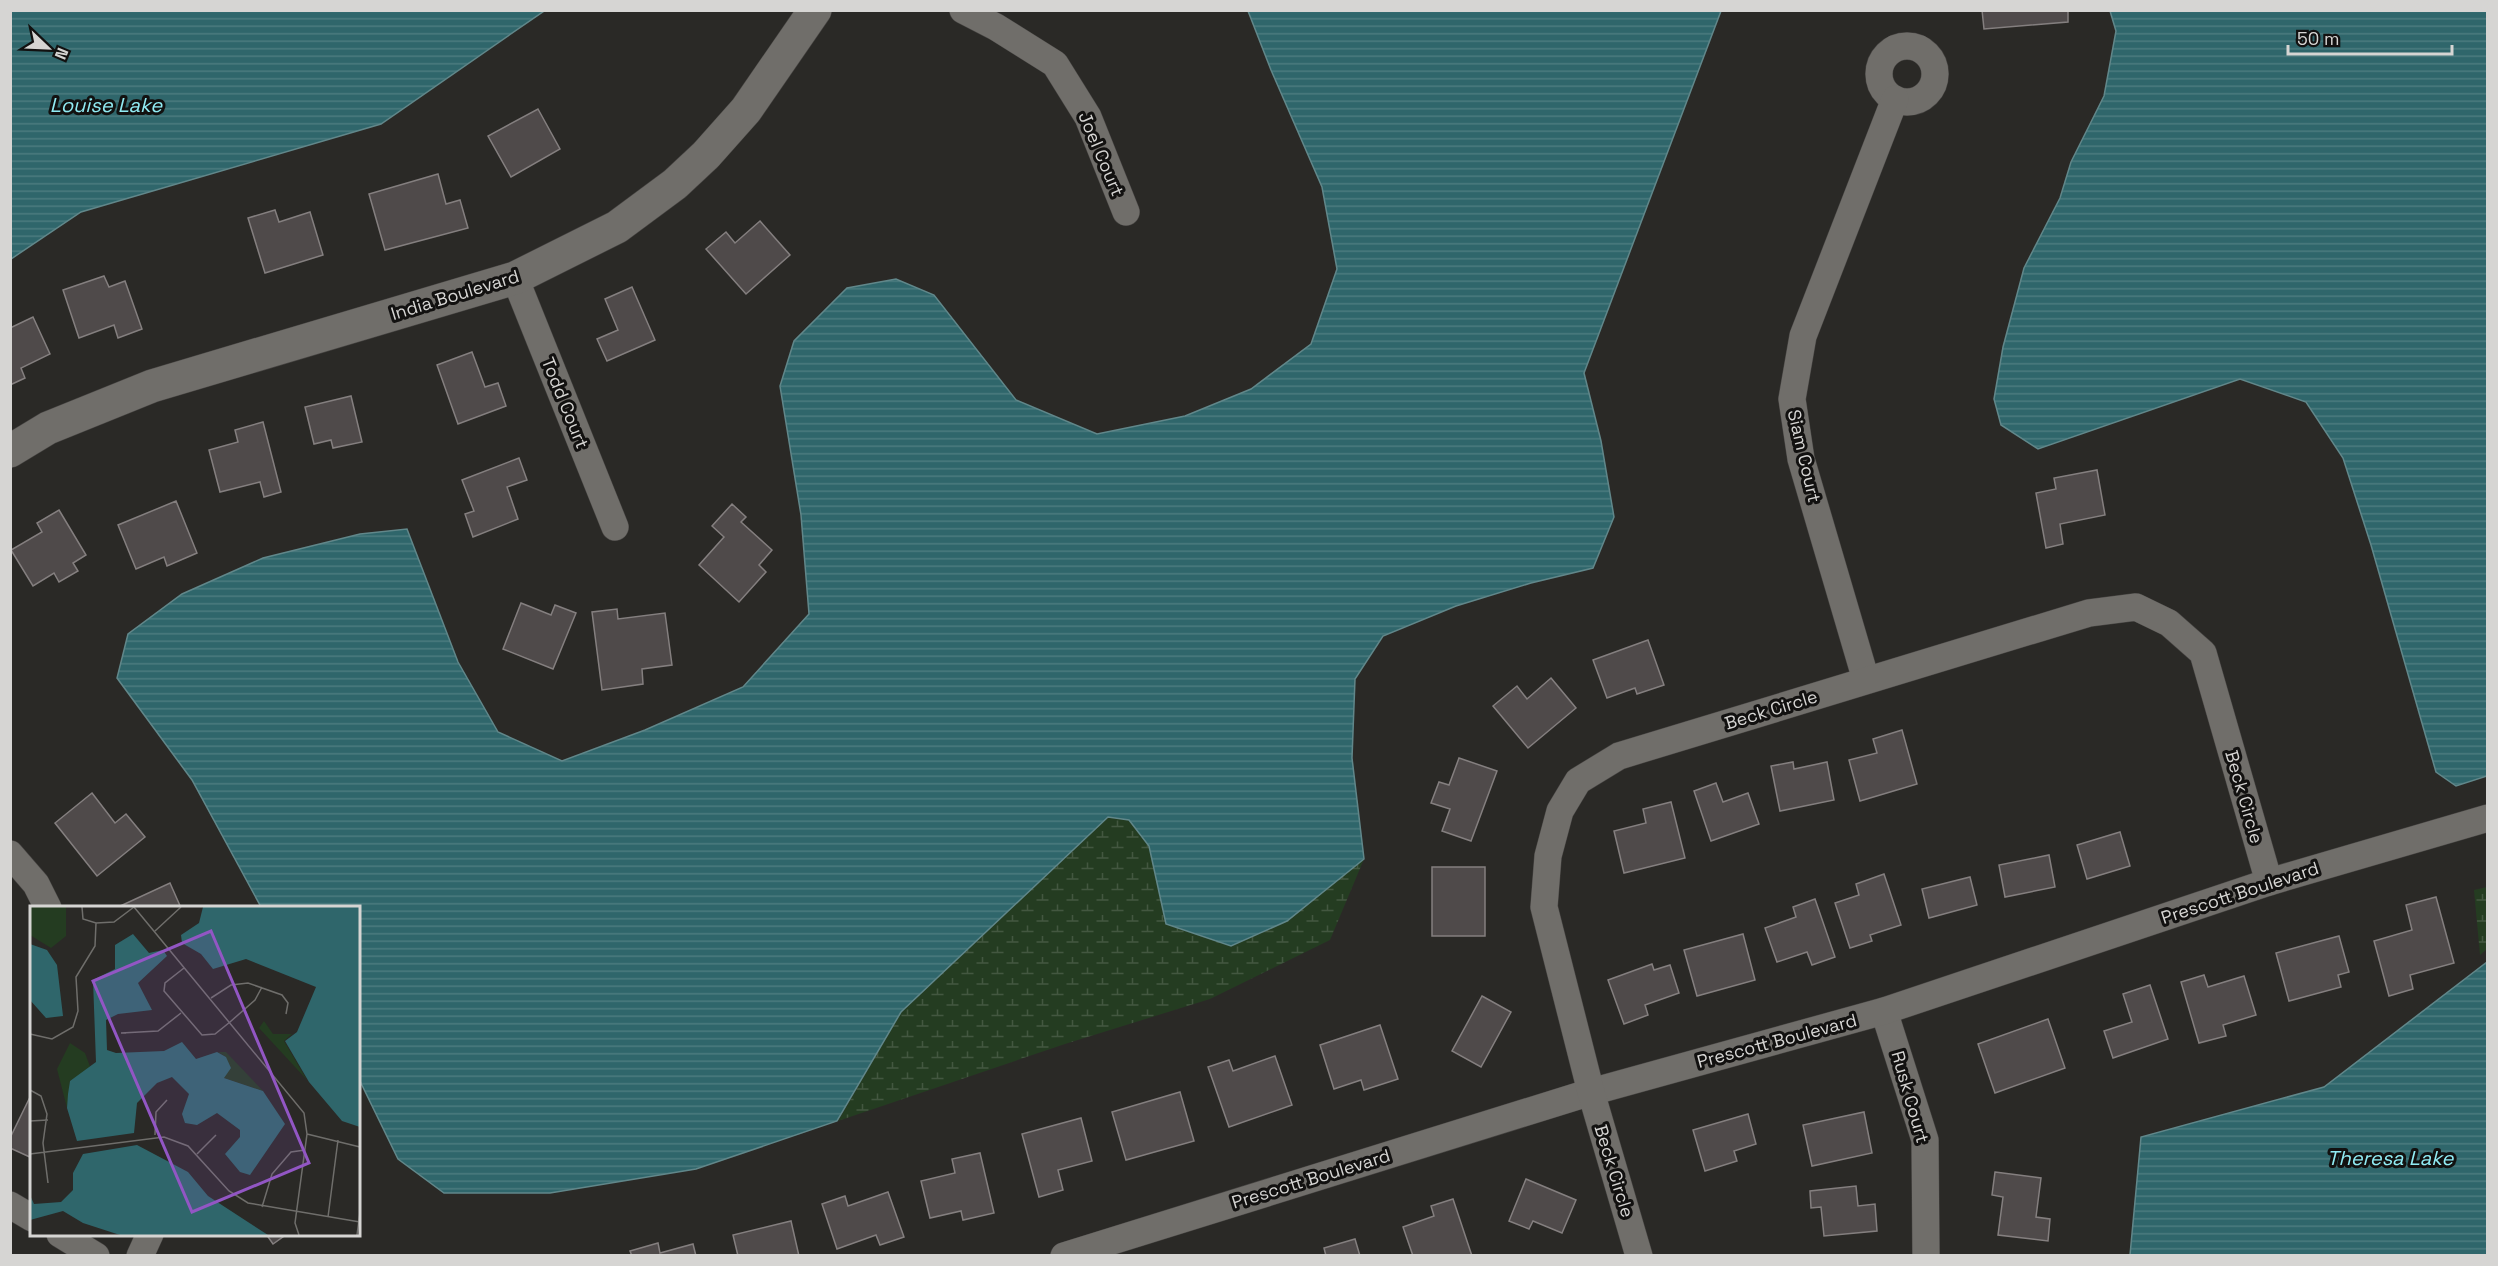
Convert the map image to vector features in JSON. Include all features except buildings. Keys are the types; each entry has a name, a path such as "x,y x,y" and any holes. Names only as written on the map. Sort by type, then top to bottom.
{"street":[{"name":"India Boulevard","path":"10,452 48,428 152,386 515,278 617,227 675,184 706,155 746,110 815,10"},
{"name":"Joel Court","path":"963,10 996,27 1055,64 1088,117 1126,212"},
{"name":"Siam Court","path":"1866,681 1801,459 1792,399 1803,336 1895,99"},
{"name":"Todd Court","path":"515,278 615,527"},
{"name":"Beck Circle","path":"1640,1256 1591,1092 1544,907 1548,856 1560,812 1578,781 1619,756 2089,613 2136,607 2169,623 2203,652 2269,882"},
{"name":"Prescott Boulevard","path":"1064,1256 1591,1092 1884,1011 2269,882 2487,818"},
{"path":"10,854 36,884 47,906"},
{"name":"Rusk Court","path":"1884,1011 1925,1140 1926,1256"},
{"path":"10,1205 30,1217"},
{"path":"63,1236 96,1256"},
{"path":"140,1256 149,1236"}],"green space":[{"path":"1108,817 1129,820 1149,846 1166,924 1287,921 1364,859 1330,940 1210,999 1065,1044 838,1121 901,1012"},
{"path":"2487,887 2487,949 2480,955 2474,890"}],"water":[{"name":"Louise Lake","path":"11,10 544,11 381,124 81,212 11,259"},
{"path":"1248,11 1721,11 1584,373 1601,441 1614,517 1593,568 1531,583 1456,606 1383,636 1355,679 1352,758 1364,859 1287,921 1231,946 1166,924 1149,846 1129,820 1108,817 901,1012 837,1121 696,1169 550,1193 444,1193 398,1159 360,1081 360,906 260,906 192,780 117,678 128,634 182,594 263,558 360,534 407,529 458,662 498,732 562,761 645,730 743,687 809,614 801,515 780,386 794,341 847,288 896,279 934,295 1016,400 1097,434 1185,416 1251,389 1311,344 1337,269 1322,187"},
{"path":"2110,11 2487,11 2487,776 2456,786 2436,772 2371,545 2343,458 2306,402 2240,379 2038,449 2001,425 1994,399 2003,347 2024,268 2060,198 2071,162 2104,96 2116,31"},
{"name":"Theresa Lake","path":"2487,962 2487,1255 2130,1255 2141,1137 2324,1087"}]}
